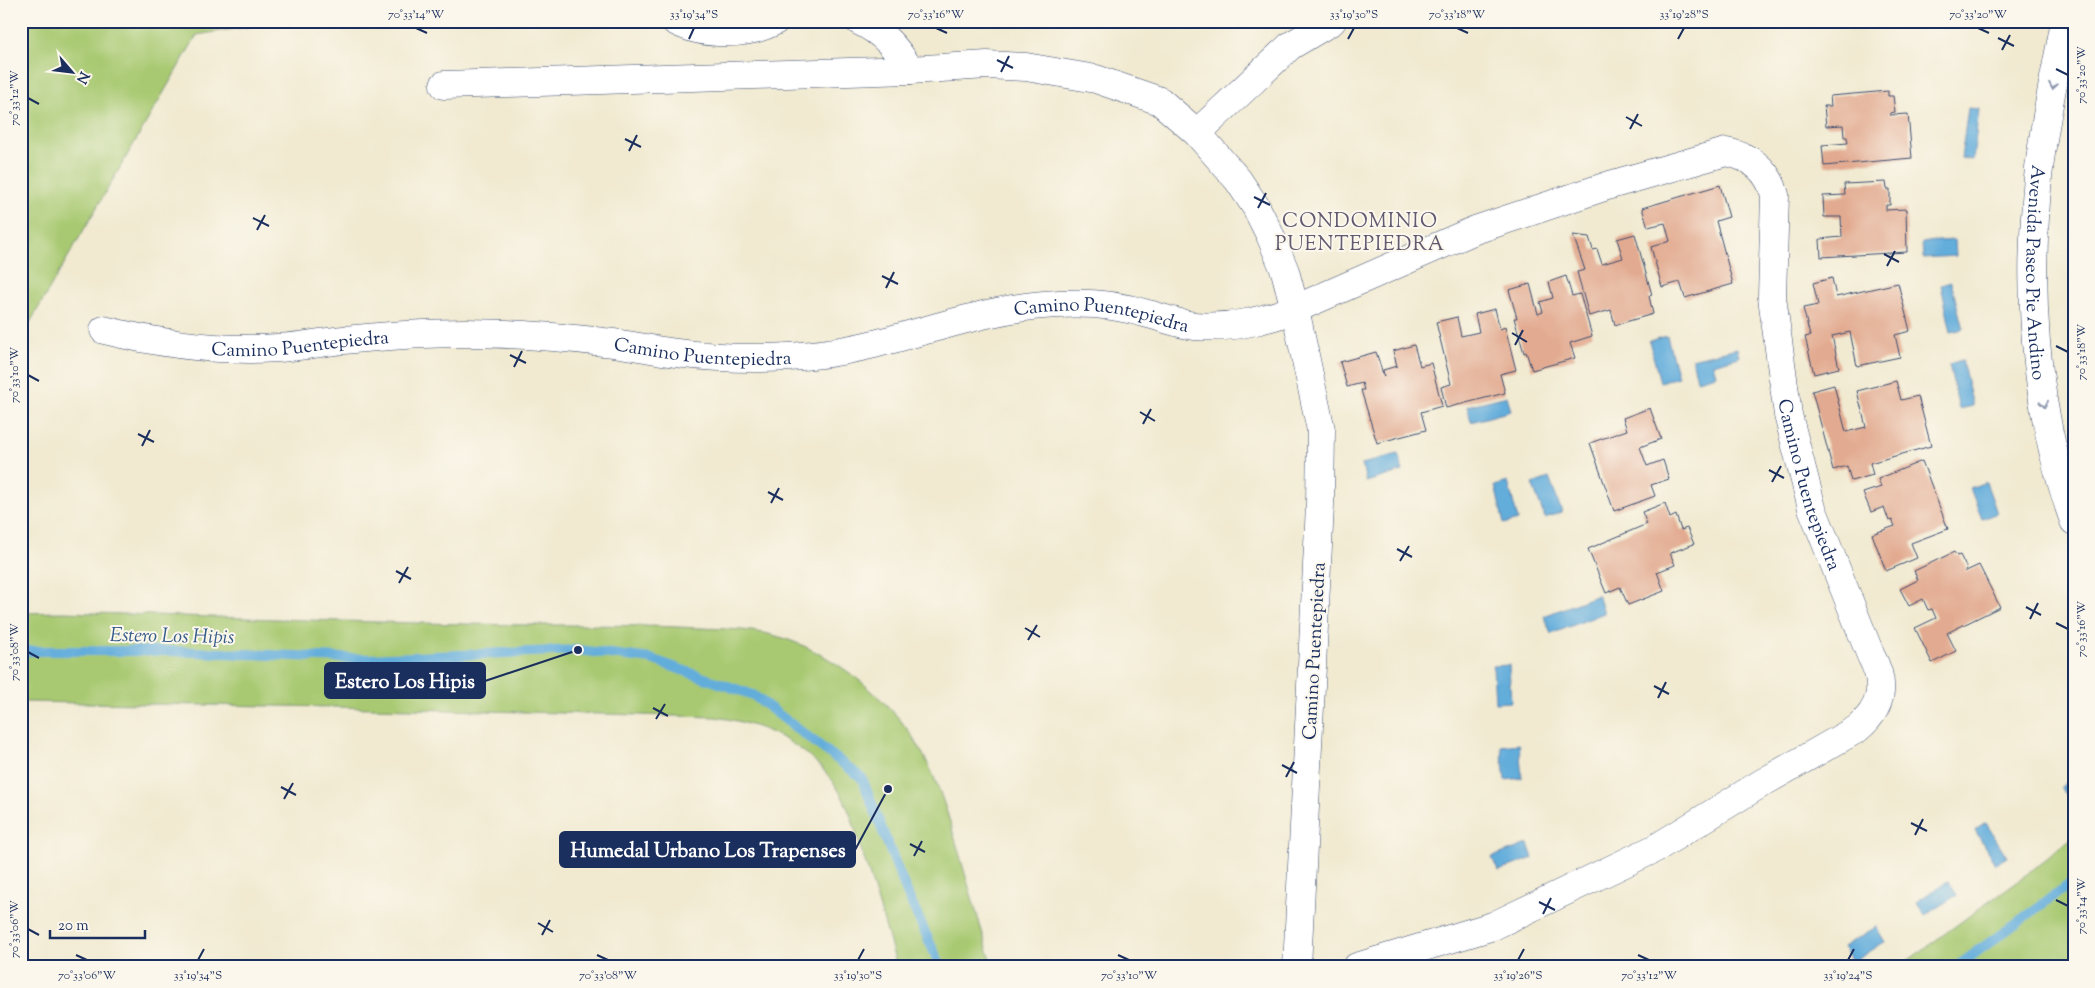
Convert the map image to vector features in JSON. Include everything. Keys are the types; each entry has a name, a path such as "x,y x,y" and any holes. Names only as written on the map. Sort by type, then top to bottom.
{"street":[{"path":"675,21 684,26 721,32 744,31 775,21"},
{"path":"859,21 886,38 900,53 910,70"},
{"path":"1197,133 1290,46 1332,21"},
{"name":"Avenida Paseo Pie Andino","path":"2065,21 2041,155 2037,191 2033,288 2035,333 2047,421 2057,467 2074,522"},
{"name":"Camino Puentepiedra","path":"444,85 910,70 987,65 1026,67 1096,79 1160,101 1197,133 1238,180 1256,207 1285,271 1295,309 1320,430 1320,505 1297,967"},
{"name":"Camino Puentepiedra","path":"104,330 147,341 190,347 235,350 279,348 340,340 402,335 464,333 536,336 606,342 725,358 773,358 821,354 868,346 932,328 1027,306 1087,304 1117,307 1194,326 1219,327 1243,325 1295,309 1474,230 1610,185 1726,152 1741,155 1754,162 1765,172 1772,183 1775,196 1772,297 1788,415 1812,508 1871,656 1878,668 1881,683 1880,697 1875,710 1867,721 1856,729 1762,783 1656,848 1493,926 1357,967"}],"green space":[{"path":"21,21 283,21 197,35 21,338"},
{"path":"62,612 295,620 720,629 762,633 799,644 829,659 871,690 895,714 919,748 937,785 951,824 993,967 897,967 854,825 840,793 828,775 813,759 796,746 758,727 715,717 335,707 21,702 21,613"},
{"path":"2074,836 2074,967 1899,967 2031,871"}],"water":[{"path":"1968,108 1979,109 1973,160 1961,158"},
{"path":"1955,240 1956,256 1923,258 1922,242"},
{"path":"1951,282 1963,329 1951,332 1941,285"},
{"path":"1667,336 1678,377 1660,382 1649,341"},
{"path":"1737,348 1739,357 1713,364 1716,375 1697,380 1692,359"},
{"path":"1962,360 1973,406 1959,409 1949,364"},
{"path":"1507,396 1511,411 1471,422 1467,406"},
{"path":"1398,454 1403,471 1366,482 1362,464"},
{"path":"1549,478 1562,512 1545,518 1532,484"},
{"path":"1508,482 1518,520 1504,524 1495,486"},
{"path":"1986,482 1997,513 1982,519 1970,488"},
{"path":"1598,595 1604,613 1551,634 1544,616"},
{"path":"1509,665 1511,702 1495,703 1493,666"},
{"path":"1519,744 1522,778 1505,780 1501,746"},
{"path":"2074,776 2074,798 2071,801 2060,788"},
{"path":"1986,823 2007,857 1995,864 1975,830"},
{"path":"1528,844 1533,858 1498,871 1492,857"},
{"path":"1948,881 1957,895 1925,915 1916,902"},
{"path":"1876,927 1885,942 1853,962 1843,947"}],"building":[{"path":"1888,91 1888,96 1893,96 1895,112 1890,113 1890,115 1908,114 1912,158 1824,166 1822,145 1848,143 1847,137 1844,137 1843,125 1826,126 1824,106 1831,106 1830,96"},
{"path":"1886,182 1887,189 1890,189 1890,205 1886,205 1886,210 1906,209 1907,252 1821,257 1820,239 1842,237 1841,217 1824,217 1823,196 1845,195 1844,184"},
{"path":"1720,185 1729,217 1716,221 1733,284 1685,298 1680,282 1662,287 1651,247 1670,241 1665,223 1648,227 1642,208"},
{"path":"1635,234 1652,295 1649,296 1653,314 1615,325 1611,310 1589,316 1577,272 1585,270 1573,235 1589,237 1593,250 1597,249 1602,264 1623,258 1617,239"},
{"path":"1566,276 1572,296 1580,294 1592,336 1570,343 1575,358 1532,370 1526,352 1524,353 1514,318 1517,318 1509,290 1530,284 1538,314 1543,312 1540,302 1553,298 1549,282"},
{"path":"1832,278 1836,297 1898,283 1910,331 1895,335 1900,357 1857,366 1850,332 1832,336 1839,368 1814,374 1805,337 1810,336 1803,308 1818,305 1813,283"},
{"path":"1495,309 1500,329 1505,327 1516,370 1500,374 1505,393 1446,408 1441,387 1451,384 1436,322 1457,317 1461,336 1479,332 1475,314"},
{"path":"1414,345 1420,366 1431,363 1442,406 1421,412 1426,430 1377,443 1361,390 1364,390 1362,383 1347,387 1340,362 1376,352 1384,377 1383,370 1397,366 1393,351"},
{"path":"1896,381 1901,400 1918,396 1931,446 1870,463 1873,475 1851,481 1847,466 1833,470 1812,391 1834,385 1846,432 1866,427 1857,391"},
{"path":"1650,408 1661,439 1640,447 1647,466 1663,460 1669,479 1651,485 1655,496 1614,511 1590,443 1627,430 1623,418"},
{"path":"1922,461 1948,529 1911,543 1917,558 1886,571 1872,534 1895,526 1892,520 1889,521 1884,507 1871,512 1863,493 1881,487 1878,479"},
{"path":"1665,503 1670,518 1676,515 1681,530 1687,528 1694,544 1670,553 1675,565 1657,572 1664,591 1628,605 1620,587 1606,593 1588,549 1647,524 1642,512"},
{"path":"1954,552 1957,556 1960,555 1967,569 1964,572 1979,565 2000,607 1947,633 1956,651 1932,663 1915,628 1936,618 1932,609 1928,610 1923,599 1909,606 1900,589 1918,580 1914,571"}],"waterway":[{"name":"Estero Los Hipis","path":"21,651 171,651 367,659 578,650 651,659 753,695 862,778 907,893 941,967"},
{"name":"Estero Los Hipis","path":"1956,967 2074,881"}],"place":[{"name":"Estero Los Hipis","path":"578,650"},
{"name":"Humedal Urbano Los Trapenses","path":"888,789"}],"district":[{"name":"CONDOMINIO PUENTEPIEDRA","path":"1360,232"}]}
